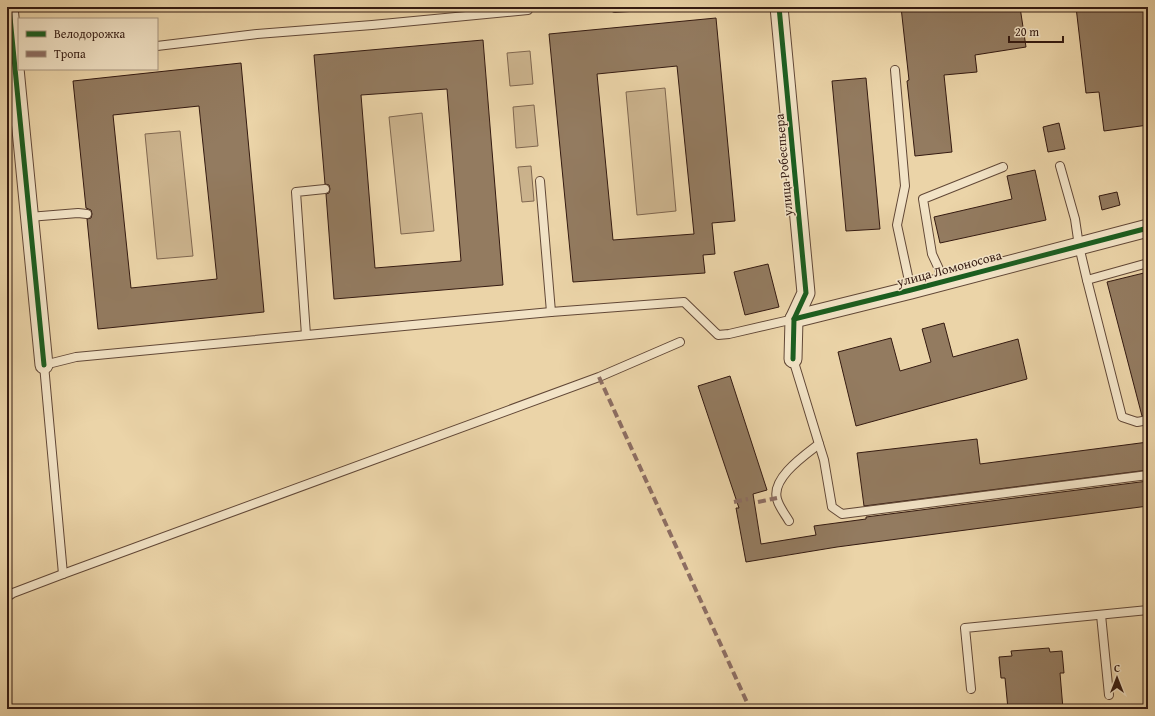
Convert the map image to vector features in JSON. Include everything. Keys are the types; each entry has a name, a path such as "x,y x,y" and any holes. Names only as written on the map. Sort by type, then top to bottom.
{"street":[{"path":"9,7 16,55 29,217 44,365"},
{"name":"улица Робеспьера","path":"779,7 806,293 794,318"},
{"name":"улица Ломоносова","path":"794,318 911,290 944,280 1148,228"},
{"path":"793,360 794,318"}],"lane":[{"path":"158,46 256,34 528,10 527,7"},
{"path":"616,8 629,7"},
{"path":"895,70 905,186 897,225 911,290"},
{"path":"1060,166 1075,219 1079,246 1087,280 1122,417 1137,422 1148,420"},
{"path":"944,280 932,254 923,199 1003,167"},
{"path":"540,180 551,312"},
{"path":"306,335 296,192 325,189"},
{"path":"29,217 78,213 87,214"},
{"path":"1087,280 1148,263"},
{"path":"63,574 44,365 76,357 551,312 684,302 718,335 729,334 794,318"},
{"path":"7,598 13,593 63,574 600,377 680,342"},
{"path":"793,360 824,460 832,508 842,514 1148,475"},
{"path":"789,521 777,498 777,488 789,468 819,444"},
{"path":"971,690 965,628 1148,610"},
{"path":"1101,614 1109,695"}],"shaded area":[{"path":"530,51 533,84 510,86 507,53"},
{"path":"665,88 676,211 637,215 626,92"},
{"path":"534,105 538,146 516,148 513,107"},
{"path":"422,113 434,231 401,234 389,117"},
{"path":"180,131 193,256 157,259 145,134"},
{"path":"531,166 534,201 522,202 518,167"}],"building":[{"path":"901,7 1020,7 1026,47 975,55 977,72 944,75 952,152 915,156"},
{"path":"1076,7 1148,7 1148,125 1104,131 1099,92 1086,93"},
{"path":"716,18 735,221 712,223 715,254 703,255 705,273 573,282 549,34","holes":["677,66 694,234 613,240 597,74"]},
{"path":"483,40 503,285 334,299 326,194 329,193 330,189 329,185 325,184 314,55","holes":["447,89 461,261 375,268 361,95"]},
{"path":"241,63 264,312 98,329 87,219 91,218 92,214 91,210 86,208 73,81","holes":["199,106 217,279 131,288 113,115"]},
{"path":"866,78 880,229 846,231 832,81"},
{"path":"1059,123 1065,149 1048,152 1043,127"},
{"path":"1035,170 1046,220 940,243 934,217 1012,199 1007,176"},
{"path":"1117,192 1120,205 1102,210 1099,196"},
{"path":"768,264 779,307 745,315 734,272"},
{"path":"1148,272 1148,415 1142,416 1107,282"},
{"path":"944,323 953,357 1018,339 1027,379 856,426 838,352 891,338 900,371 931,362 922,329"},
{"path":"730,376 767,490 753,494 761,544 816,535 814,526 866,519 866,517 1148,481 1148,506 837,547 746,562 736,508 739,508 698,386"},
{"path":"977,439 980,464 1148,442 1148,470 864,506 857,453"},
{"path":"1049,648 1050,652 1062,651 1064,673 1060,673 1063,709 1008,709 1005,678 1001,678 999,657 1012,656 1011,651"}],"marked path":[{"path":"599,377 750,709"},
{"path":"758,502 777,498"},
{"path":"734,502 748,499"}],"cycle path":[{"path":"9,7 44,365"},
{"path":"779,7 806,293 794,319 793,359"},
{"path":"794,319 1148,228"}]}
